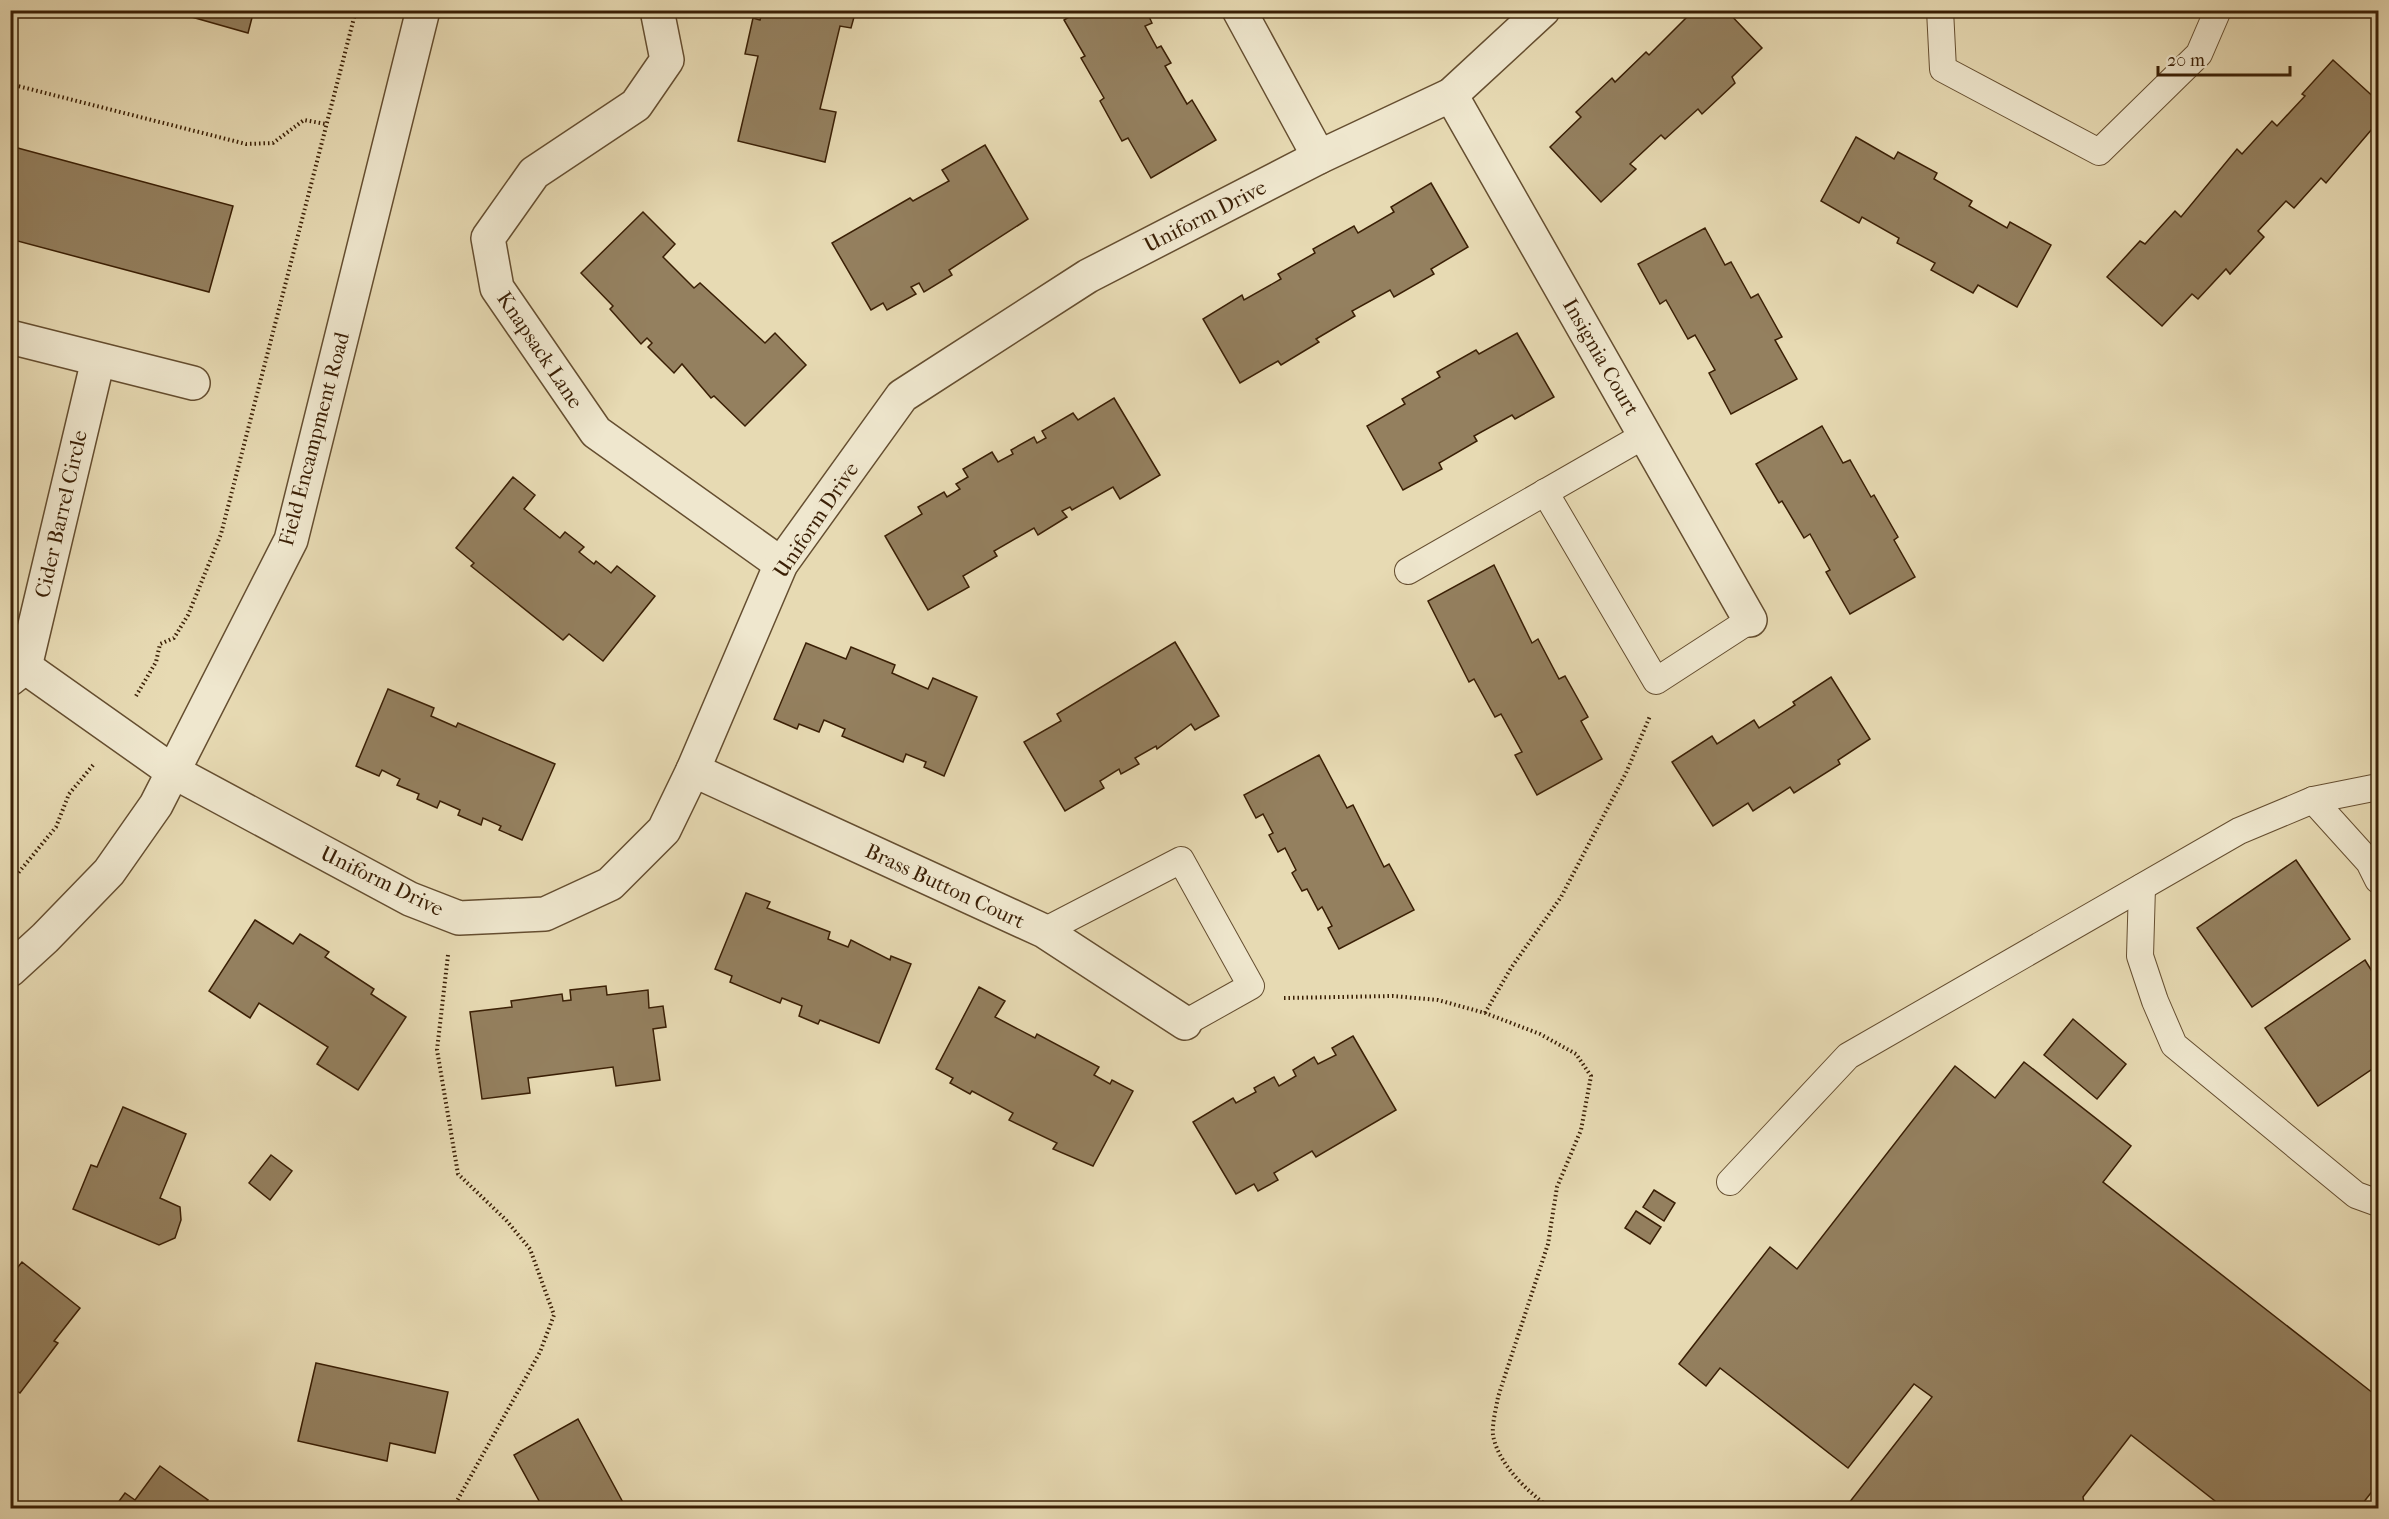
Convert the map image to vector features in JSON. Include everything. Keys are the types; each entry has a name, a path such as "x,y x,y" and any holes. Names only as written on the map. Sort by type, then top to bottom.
{"street":[{"name":"Field Encampment Road","path":"10,970 45,938 109,872 156,805 291,540 423,10"},
{"name":"Knapsack Lane","path":"657,10 667,60 636,105 534,173 488,238 497,288 596,432 781,564"},
{"path":"1239,10 1319,157"},
{"name":"Uniform Drive","path":"172,771 410,899 459,918 545,914 610,884 664,830 693,770 781,564 902,396 1088,276 1319,157 1451,94 1543,10"},
{"name":"Insignia Court","path":"1451,94 1750,620"},
{"path":"10,337 193,383"},
{"name":"Cider Barrel Circle","path":"98,360 18,673 172,771"},
{"name":"Brass Button Court","path":"693,770 1044,931 1185,1023"}],"lane":[{"path":"1940,10 1943,69 2098,152 2199,54 2218,10"},
{"path":"1408,571 1645,435"},
{"path":"1545,492 1656,681 1750,620"},
{"path":"1730,1182 1848,1056 2239,831 2313,800 2379,788"},
{"path":"2313,800 2369,862 2379,880"},
{"path":"1044,931 1181,860 1251,986 1185,1023"},
{"path":"2142,887 2140,956 2155,1001 2174,1045 2356,1196 2379,1203"}],"path":[{"path":"156,662 160,644 174,638 188,615 221,534 356,10"},
{"path":"10,84 246,144 273,143 304,120 326,124"},
{"path":"1485,1013 1511,968 1561,897 1626,773 1648,724 1656,681"},
{"path":"10,883 56,827 69,794 87,774"},
{"path":"453,1509 540,1352 554,1315 530,1249 506,1220 458,1174 437,1050 448,953 459,918"},
{"path":"1251,986 1282,998 1393,996 1438,1000 1485,1013 1540,1034 1576,1054 1591,1076 1581,1130 1557,1187 1548,1244 1498,1397 1494,1420 1493,1435 1500,1453 1517,1479 1550,1509"}],"building":[{"path":"167,10 254,10 248,33"},
{"path":"763,10 856,10 851,28 840,26 820,109 836,112 825,162 738,141 758,56 745,54 753,18 760,20"},
{"path":"1080,10 1146,10 1152,23 1145,26 1157,48 1161,46 1171,63 1165,66 1187,104 1192,100 1216,140 1151,178 1128,138 1122,141 1100,101 1104,98 1081,58 1085,56 1064,20"},
{"path":"1694,10 1726,10 1762,48 1732,77 1735,83 1702,114 1698,109 1665,139 1661,135 1630,164 1636,169 1601,202 1550,147 1581,117 1576,112 1612,78 1615,82 1646,52 1649,55"},
{"path":"2333,60 2378,101 2378,122 2326,183 2321,178 2294,208 2286,201 2258,231 2264,237 2230,274 2226,269 2198,299 2192,294 2162,326 2107,277 2140,241 2145,244 2175,211 2181,217 2237,149 2242,154 2272,121 2277,126 2305,96 2302,94"},
{"path":"1856,137 1894,159 1898,152 1937,173 1934,179 1972,201 1969,206 2007,228 2010,222 2051,245 2017,307 1978,285 1973,293 1931,270 1935,263 1897,243 1899,238 1862,217 1859,223 1821,201"},
{"path":"985,145 1028,219 949,270 952,275 924,292 919,283 911,287 916,294 887,310 883,303 871,310 832,243 910,198 913,201 949,181 942,170"},
{"path":"14,147 233,206 209,292 10,239 10,160"},
{"path":"1431,183 1468,247 1431,269 1434,274 1394,297 1390,290 1352,311 1355,316 1316,339 1319,342 1281,365 1278,361 1240,383 1203,319 1242,295 1244,300 1281,279 1278,274 1315,253 1313,249 1354,226 1358,233 1394,212 1391,207"},
{"path":"643,212 675,244 663,257 694,288 700,283 765,343 775,333 806,365 745,426 714,396 711,398 682,364 674,373 648,347 652,343 647,338 641,344 610,309 613,306 581,273"},
{"path":"1705,228 1725,265 1731,262 1751,298 1758,294 1782,337 1775,340 1797,379 1731,414 1709,373 1715,370 1695,335 1688,339 1666,300 1660,304 1638,264"},
{"path":"1517,333 1554,397 1515,419 1512,415 1474,436 1477,441 1439,463 1442,469 1403,490 1367,426 1405,404 1402,399 1440,377 1437,372 1476,350 1479,354"},
{"path":"1114,398 1160,475 1120,499 1113,487 1072,510 1070,507 1062,511 1067,517 1038,535 1034,528 994,551 997,556 963,576 969,587 928,610 885,536 922,514 918,507 944,492 947,497 960,489 956,484 968,477 963,469 992,452 998,462 1013,454 1011,450 1034,437 1037,443 1046,438 1042,431 1073,413 1078,420"},
{"path":"1822,426 1843,463 1850,460 1871,497 1874,495 1898,537 1894,540 1915,577 1850,614 1826,572 1830,570 1810,534 1804,538 1782,501 1779,503 1756,464"},
{"path":"513,477 535,495 524,509 560,538 565,532 584,547 579,552 594,564 596,561 611,573 617,566 655,596 603,661 569,634 563,640 471,566 474,563 456,548"},
{"path":"1494,565 1532,643 1538,639 1559,679 1565,676 1588,717 1581,721 1602,759 1537,795 1515,755 1522,752 1501,714 1495,717 1474,679 1469,682 1428,601"},
{"path":"1175,642 1219,716 1195,730 1191,724 1157,749 1156,746 1135,758 1139,764 1121,774 1119,769 1100,781 1104,788 1065,811 1024,742 1061,721 1057,714"},
{"path":"806,643 846,659 851,647 895,665 892,673 928,689 933,678 977,697 944,776 924,767 926,762 906,754 903,762 842,736 845,729 824,720 819,732 799,724 797,729 774,719"},
{"path":"1831,677 1870,739 1838,760 1840,764 1794,793 1790,787 1753,811 1748,803 1713,826 1672,762 1712,736 1717,744 1754,720 1759,728 1795,705 1793,702"},
{"path":"388,689 434,708 431,716 456,727 458,723 555,764 522,840 499,830 501,826 483,818 481,825 458,815 460,810 440,801 437,808 417,799 419,794 397,785 400,779 382,770 379,776 356,766"},
{"path":"1319,755 1347,808 1353,805 1384,867 1389,864 1414,910 1339,949 1328,928 1332,926 1322,907 1318,910 1307,889 1302,891 1292,873 1296,870 1285,848 1278,852 1269,835 1273,833 1263,814 1256,818 1244,795"},
{"path":"2296,860 2350,939 2252,1007 2197,928"},
{"path":"746,893 770,902 767,908 830,932 828,939 848,947 851,940 890,960 891,956 911,964 879,1043 820,1020 818,1024 799,1016 802,1006 782,998 780,1003 730,982 732,976 715,969"},
{"path":"255,920 293,944 300,934 329,952 325,957 374,989 371,994 406,1017 358,1090 317,1064 328,1047 259,1003 250,1018 209,991"},
{"path":"2365,960 2378,981 2378,1065 2318,1106 2265,1028"},
{"path":"606,986 607,995 648,990 649,1008 663,1006 666,1027 653,1029 660,1080 616,1086 613,1067 528,1078 530,1093 482,1099 470,1012 512,1007 511,1001 562,994 563,1001 571,1000 570,990"},
{"path":"979,987 1005,1001 995,1017 1035,1038 1037,1034 1099,1067 1094,1075 1110,1084 1112,1080 1133,1091 1093,1166 1053,1149 1057,1143 1009,1120 1013,1113 972,1091 970,1094 950,1083 953,1078 936,1069"},
{"path":"2073,1019 2126,1064 2097,1099 2044,1055"},
{"path":"1353,1036 1396,1110 1316,1157 1312,1151 1274,1173 1278,1180 1258,1191 1254,1184 1236,1194 1193,1122 1233,1098 1236,1103 1256,1092 1254,1088 1274,1077 1279,1086 1296,1076 1293,1070 1314,1057 1318,1064 1336,1055 1332,1048"},
{"path":"2024,1062 2131,1146 2103,1182 2378,1397 2378,1484 2359,1508 2224,1508 2131,1435 2083,1497 2085,1508 1845,1508 1932,1397 1914,1384 1848,1468 1720,1368 1706,1386 1679,1364 1770,1247 1797,1269 1955,1066 1995,1098"},
{"path":"123,1107 186,1134 160,1198 180,1207 181,1220 175,1238 159,1245 73,1209 91,1165 97,1167"},
{"path":"271,1155 292,1171 270,1200 249,1183"},
{"path":"1654,1190 1675,1203 1664,1221 1643,1207"},
{"path":"1636,1211 1661,1227 1650,1244 1625,1228"},
{"path":"22,1262 80,1308 54,1341 58,1343 20,1393 10,1386 10,1277"},
{"path":"316,1363 448,1392 435,1453 390,1443 387,1461 298,1441"},
{"path":"578,1419 626,1508 543,1508 514,1455"},
{"path":"160,1466 208,1500 202,1508 114,1508 125,1493 135,1500"}]}
